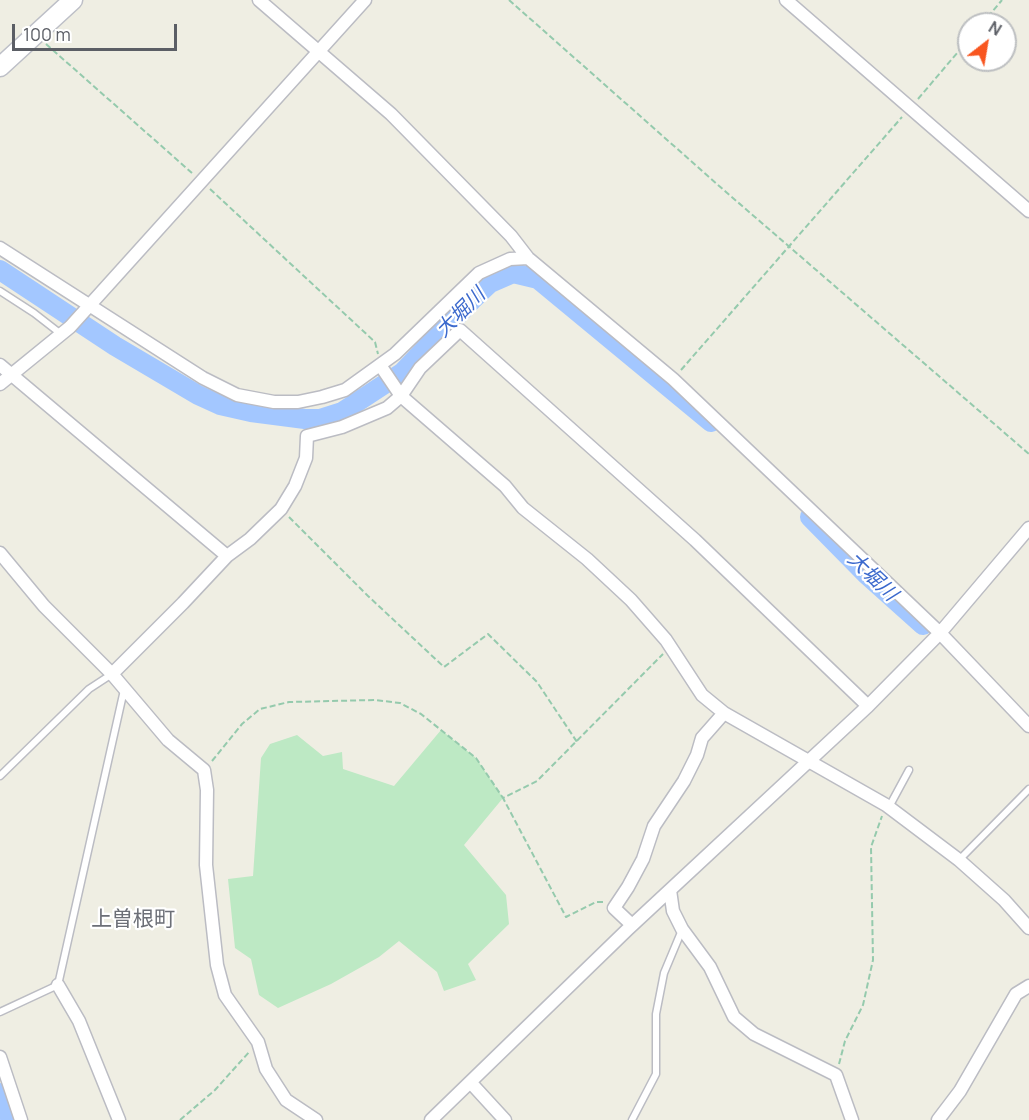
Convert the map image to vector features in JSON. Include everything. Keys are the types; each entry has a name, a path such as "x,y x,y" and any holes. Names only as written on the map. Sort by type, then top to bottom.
{"main road":[{"path":"0,67 70,1"}],"street":[{"path":"259,0 391,114 511,236 528,258 673,379 940,633 1029,726"},
{"path":"0,384 66,331 365,0"},
{"path":"786,0 1029,211"},
{"path":"0,248 86,309 219,387 255,400 274,402 298,402 345,390 380,366 417,335 479,273 510,259 528,258"},
{"path":"112,674 227,556 281,509 295,486 306,458 308,436 342,427 387,408 401,396 420,368 460,330 695,540 868,706"},
{"path":"0,365 227,556"},
{"path":"380,366 401,396 505,486 524,508 587,559 631,600 666,640 669,648 686,668 702,695 724,713 887,806 959,860 1004,900 1029,928"},
{"path":"431,1120 632,925 868,706 940,633 1029,528"},
{"path":"0,553 44,606 112,674 168,740 204,770 207,790 207,865 217,965 225,995 258,1042 266,1068 286,1100 316,1120"},
{"path":"632,925 614,908 643,859 654,826 698,755 702,738 724,713"},
{"path":"670,890 673,911 682,929 710,967 735,1017 754,1035 779,1045 836,1075 852,1120"},
{"path":"58,985 79,1022 118,1120"},
{"path":"938,1120 960,1091 1016,994 1029,986"},
{"path":"0,1057 21,1120"},
{"path":"471,1083 505,1120"}],"lane":[{"path":"0,291 66,331"},
{"path":"0,776 89,689 112,674"},
{"path":"0,1012 58,985 124,688"},
{"path":"887,806 909,770"},
{"path":"959,860 1029,789"},
{"path":"632,1120 656,1074 658,1002 664,973 682,929"}],"path":[{"path":"509,0 726,192 1029,454"},
{"path":"992,12 1002,0"},
{"path":"36,34 201,181 375,342 380,366"},
{"path":"673,379 957,53"},
{"path":"281,509 444,667 488,634 537,682 577,742"},
{"path":"503,798 537,781 669,648"},
{"path":"204,770 242,724 260,709 289,702 375,700 400,703 421,714 476,758 503,798 566,917 601,901 614,908"},
{"path":"836,1075 845,1041 863,1005 873,960 872,847 887,806"},
{"path":"180,1120 215,1090 258,1042"}],"green space":[{"path":"441,730 476,758 503,798 464,845 506,895 509,924 468,964 476,980 444,991 437,972 399,941 379,957 331,984 278,1008 259,995 251,959 235,948 228,879 253,876 261,758 270,744 297,735 323,756 342,752 343,769 394,786"}],"waterway":[{"name":"大堀川","path":"0,270 115,346 198,395 220,405 251,412 305,419 320,419 342,412 403,372 490,283 513,273 538,279 711,422"},
{"name":"大堀川","path":"810,517 866,574 923,625"},
{"path":"0,1093 11,1120"}],"district":[{"name":"上曽根町","path":"133,920"}]}
